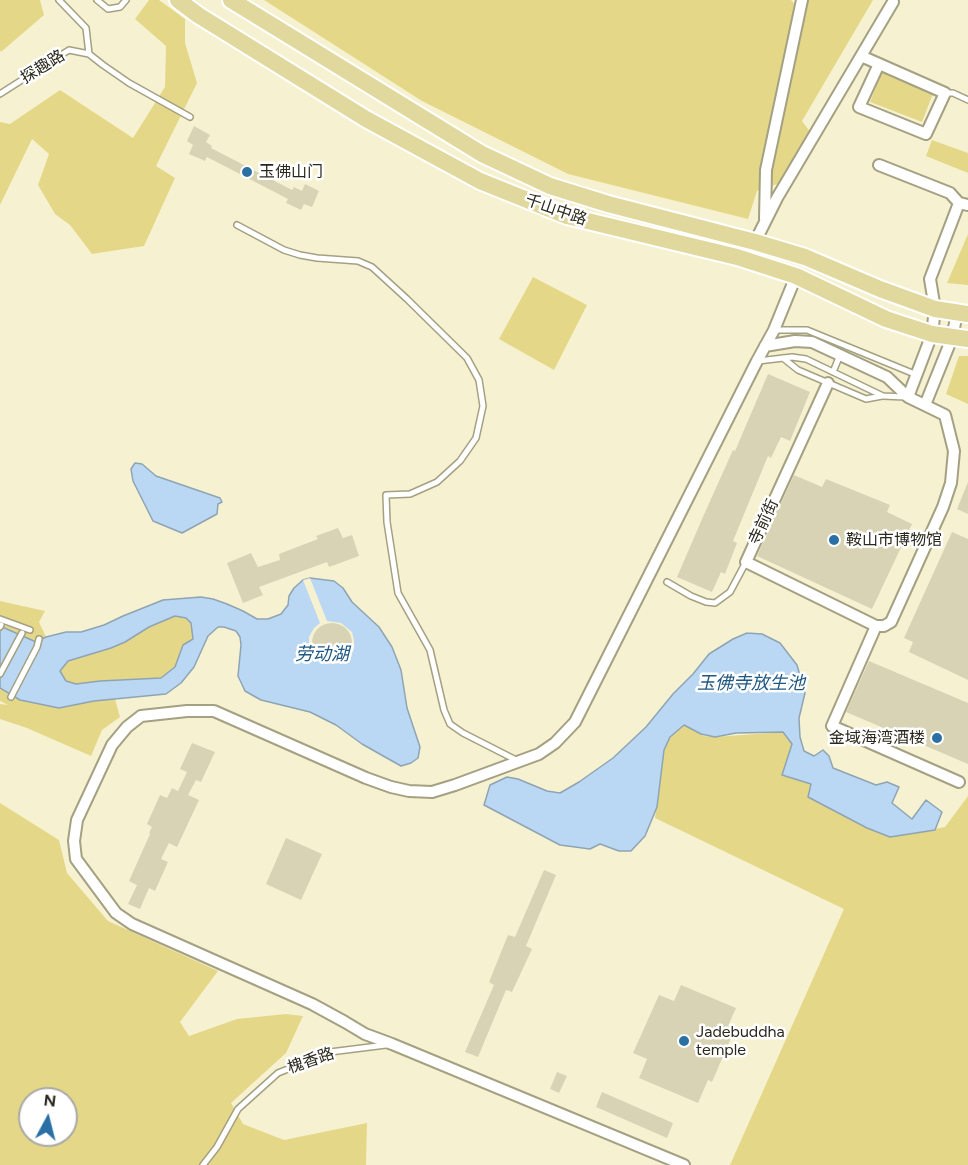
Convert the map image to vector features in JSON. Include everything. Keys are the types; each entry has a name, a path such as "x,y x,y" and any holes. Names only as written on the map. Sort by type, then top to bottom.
{"main road":[{"name":"千山中路","path":"178,0 198,15 366,119 480,181 567,216 737,256 796,276 886,319 932,334 960,338"},
{"name":"千山中路","path":"231,0 482,154 550,186 805,257 880,289 935,309 962,314"}],"street":[{"path":"765,222 766,170 802,0"},
{"path":"755,242 777,198 893,2"},
{"path":"861,56 945,93 926,134 859,107 879,64"},
{"path":"879,165 950,193 964,204 930,279 935,309 932,334 908,397"},
{"path":"684,1165 365,1034 312,1004 132,924 116,913 76,859 74,840 81,810 112,745 127,727 141,716 187,711 214,711 366,778 410,791 432,792 483,776 539,754 555,743 575,722 774,330 796,276"},
{"path":"925,405 960,338 962,314"},
{"path":"765,346 795,341 812,342 886,377 908,397 945,414 954,451 951,483 943,507 891,622 884,626 876,626 832,726 959,782"},
{"name":"寺前街","path":"828,383 746,562 876,626"}],"lane":[{"path":"59,0 86,28 89,54 129,83 190,117"},
{"path":"97,0 108,9 120,7 126,0"},
{"name":"探趣路","path":"0,94 69,50 89,54"},
{"path":"945,93 953,93 968,100"},
{"path":"237,225 284,250 300,255 358,261 372,267 467,358 479,380 483,406 476,438 460,461 437,482 410,494 386,495 387,522 398,592 430,650 444,710 450,724 518,761"},
{"path":"774,330 807,330 917,375"},
{"path":"833,372 840,355"},
{"path":"757,361 792,357 806,359 883,396"},
{"path":"783,358 798,370 866,399 883,396 908,397"},
{"path":"667,582 691,596 715,603 730,592 746,562"},
{"path":"0,623 30,630"},
{"path":"0,674 22,633"},
{"path":"11,698 39,639"},
{"name":"槐香路","path":"203,1165 218,1147 238,1109 278,1073 330,1052 392,1044"}],"shaded area":[{"path":"0,0 40,0 44,15 1,52 0,50"},
{"path":"149,0 159,0 185,19 185,43 197,83 156,166 175,178 144,246 92,254 70,225 55,214 38,185 49,154 32,139 0,205 0,122 10,124 60,90 133,138 165,87 166,46 135,19"},
{"path":"264,0 791,0 801,10 805,0 873,0 802,121 811,133 786,181 757,191 748,219 568,174 422,101"},
{"path":"882,72 934,91 922,122 870,102"},
{"path":"932,140 968,153 968,173 926,156"},
{"path":"968,234 968,285 947,283"},
{"path":"533,277 587,305 554,370 499,339"},
{"path":"959,356 968,356 968,404 946,394"},
{"path":"0,601 45,611 39,622 46,637 38,703 115,699 120,717 102,730 91,756 27,728 0,719 0,704 8,705 0,701"},
{"path":"175,616 186,618 191,623 193,639 183,645 175,667 161,678 76,684 66,681 60,670 68,661 111,648"},
{"path":"684,725 704,736 715,737 784,732 792,743 782,775 811,784 808,797 890,837 945,827 968,796 968,1165 730,1165 844,909 655,818 664,750 670,737"},
{"path":"0,803 59,840 67,873 108,921 218,971 180,1022 189,1036 237,1019 286,1014 303,1016 286,1053 231,1103 243,1124 284,1140 367,1123 366,1165 0,1165"}],"water":[{"path":"135,463 142,464 156,476 220,498 222,502 218,504 217,514 182,533 153,521 133,481 131,469"},
{"name":"劳动湖","path":"310,578 334,581 343,588 352,602 379,627 392,647 401,670 407,708 420,747 418,758 411,763 401,766 362,744 336,725 310,712 261,700 245,691 238,676 240,637 236,631 224,627 218,627 208,636 194,667 181,683 166,694 94,701 59,708 20,700 0,688 0,626 36,642 66,632 81,632 104,625 163,600 201,597 227,604 257,619 268,619 281,614 288,605 289,596 294,588 303,580","holes":["175,616 186,618 191,623 193,639 183,645 175,667 161,678 76,684 66,681 60,671 68,661 111,648"]},
{"name":"玉佛寺放生池","path":"747,633 762,634 780,643 797,665 805,693 799,718 800,737 804,751 814,756 823,750 829,756 833,768 876,785 887,782 899,787 892,803 912,819 926,800 942,812 935,830 890,837 867,828 808,797 811,784 782,775 792,744 783,732 736,733 715,737 701,734 684,725 670,737 664,750 657,807 645,836 631,851 619,851 600,844 590,849 560,845 484,805 490,785 507,777 547,791 560,793 579,782 613,758 646,727 709,654"}],"pier":[{"path":"310,578 327,621 341,623 352,632 354,649 350,657 342,663 331,664 320,661 309,647 309,637 320,623 303,580"}],"building":[{"path":"194,126 210,135 206,142 212,146 211,148 292,190 294,187 302,191 305,184 319,191 312,207 304,204 301,210 286,203 288,199 207,157 205,161 189,154 193,145 187,141"},
{"path":"768,374 810,392 790,441 781,437 771,458 768,456 733,541 737,543 725,574 721,572 712,592 677,577"},
{"name":"鞍山市博物馆","path":"794,475 822,487 826,479 890,505 887,512 912,524 872,609 757,556"},
{"path":"968,482 968,514 957,509"},
{"path":"338,528 343,538 352,535 359,556 329,567 327,562 259,587 263,595 243,603 227,563 251,553 258,567 280,560 279,554 318,539 316,536"},
{"path":"952,532 968,539 968,680 909,652 913,642 904,638"},
{"path":"332,623 346,629 352,643 346,657 332,663 318,657 312,643 318,629"},
{"name":"金域海湾酒楼","path":"869,661 968,703 968,764 846,712"},
{"path":"192,743 215,752 201,782 196,780 188,795 199,800 177,847 169,843 161,859 168,862 155,891 149,888 140,909 128,904 137,885 129,881 150,834 152,827 147,824 160,795 167,798 172,788 178,791 187,772 180,769"},
{"path":"286,838 322,854 301,900 266,884"},
{"path":"544,870 556,875 526,946 532,949 512,992 506,990 478,1057 465,1052 494,985 489,982 508,935 515,937"},
{"name":"Jadebuddha temple","path":"681,985 736,1008 728,1026 735,1029 712,1082 708,1080 698,1103 639,1078 647,1059 633,1053 659,995 674,1001"},
{"path":"557,1072 567,1076 559,1093 550,1089"},
{"path":"602,1092 673,1123 667,1138 596,1107"}],"place":[{"name":"玉佛山门","path":"247,172"},
{"name":"鞍山市博物馆","path":"834,540"},
{"name":"金域海湾酒楼","path":"937,738"},
{"name":"Jadebuddha temple","path":"684,1041"}]}
